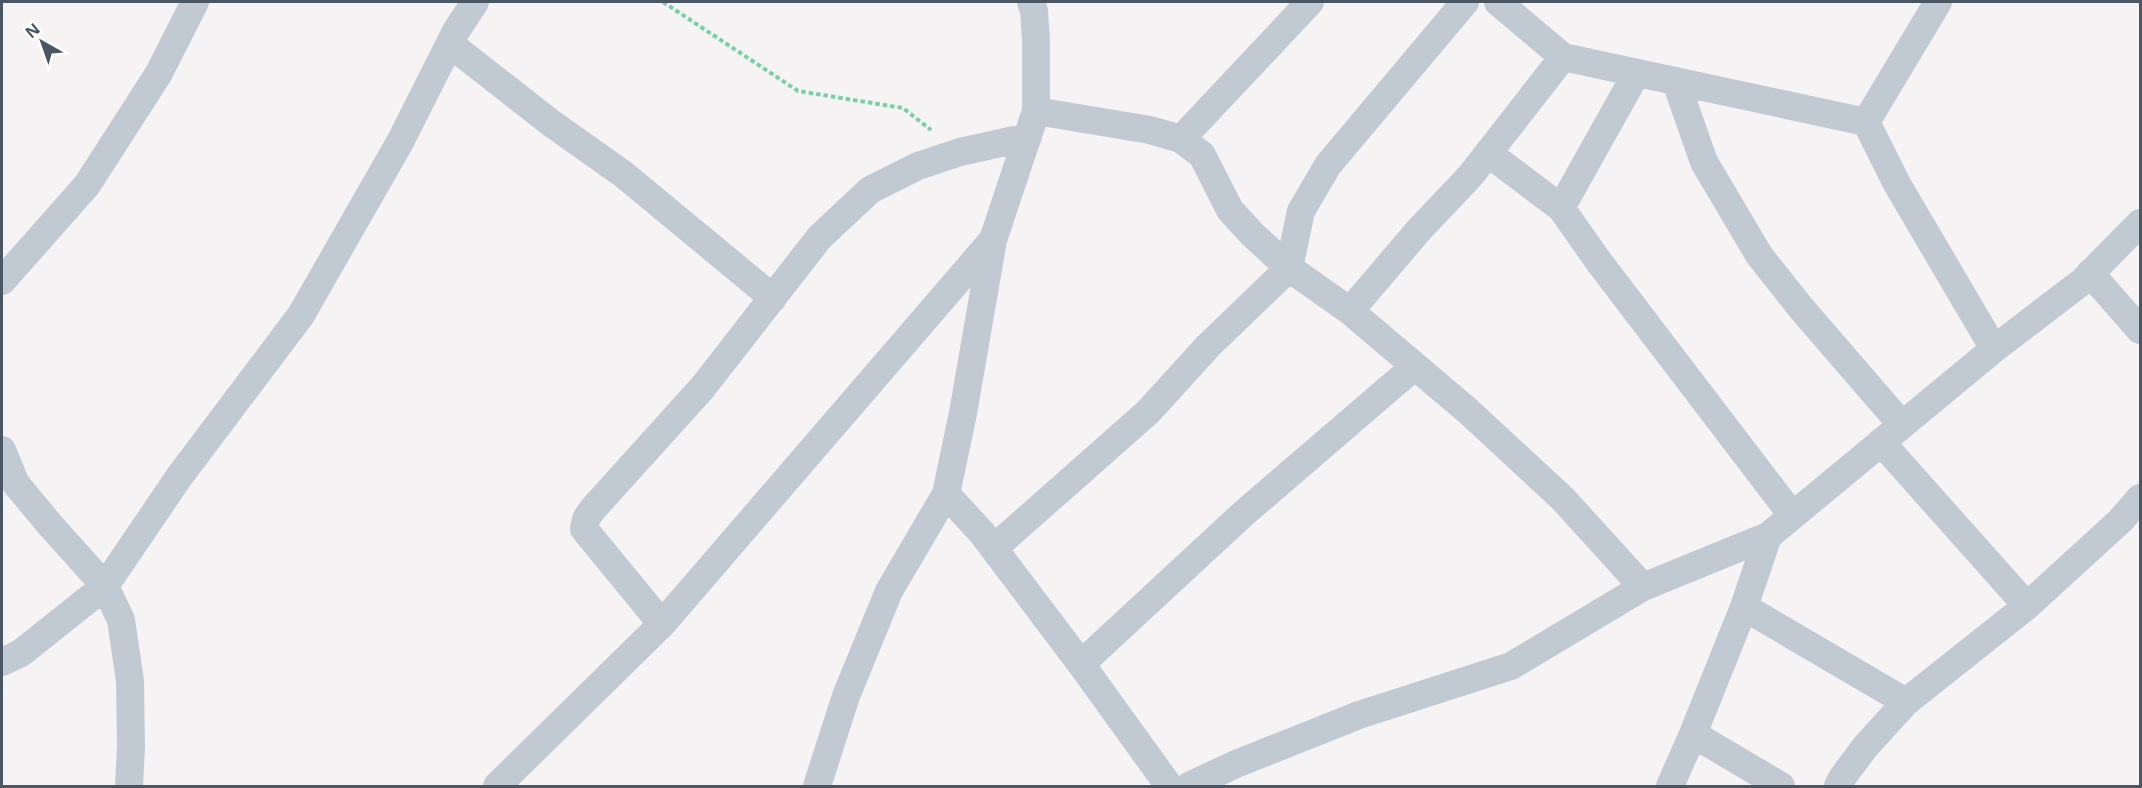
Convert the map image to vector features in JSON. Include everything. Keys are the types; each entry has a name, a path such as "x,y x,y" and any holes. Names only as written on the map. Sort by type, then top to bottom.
{"street":[{"path":"2,281 87,184 159,73 195,2"},
{"path":"2,662 21,652 105,586 179,477 301,315 475,2"},
{"path":"817,786 846,696 889,591 946,494 963,413 993,240 1032,124 1036,40 1034,11 1031,2"},
{"path":"1181,139 1311,2"},
{"path":"994,548 1148,412 1208,346 1288,268 1301,211 1328,165 1465,2"},
{"path":"1498,2 1563,57 1866,122"},
{"path":"1866,122 1938,2"},
{"path":"450,44 551,123 623,174 773,298"},
{"path":"1350,311 1418,231 1472,175 1563,57"},
{"path":"1561,208 1636,74"},
{"path":"1676,82 1704,162 1760,255 1892,434 2027,606"},
{"path":"1866,122 1897,184 1994,349"},
{"path":"662,624 588,535 584,529 586,519 610,489 703,387 819,238 870,190 918,166 1032,124 1150,130 1181,139 1202,155 1230,210 1288,268 1350,311 1468,411 1563,499 1643,587"},
{"path":"1488,153 1561,208 1599,262 1792,515"},
{"path":"1189,786 1236,764 1359,715 1511,666 1643,587 1768,536 1994,349 2090,273 2140,223"},
{"path":"496,786 662,624 993,240"},
{"path":"2090,273 2140,330"},
{"path":"1080,663 1252,506 1414,367"},
{"path":"2,450 16,484 105,586 121,620 130,681 133,783"},
{"path":"946,494 994,548 1169,786"},
{"path":"1838,786 1864,747 1906,702 2027,606 2120,521 2140,498"},
{"path":"1670,786 1694,734 1744,607 1768,536"},
{"path":"1744,607 1906,702"},
{"path":"1694,734 1781,786"}],"path":[{"path":"663,2 798,92 903,108 960,152"}]}
